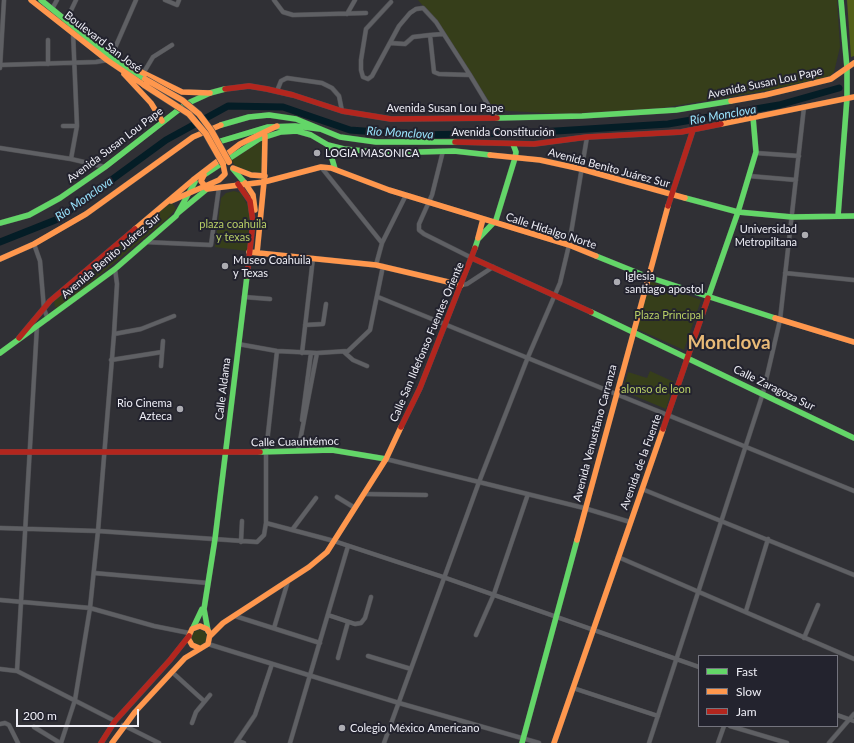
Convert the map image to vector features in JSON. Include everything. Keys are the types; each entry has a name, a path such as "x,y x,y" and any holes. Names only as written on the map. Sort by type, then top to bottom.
{"street":[{"path":"0,68 4,0"},
{"name":"Boulevard San José","path":"31,0 66,23 109,58 145,82"},
{"name":"Boulevard San José","path":"41,0 66,23"},
{"path":"52,9 57,0"},
{"path":"66,23 76,0"},
{"path":"0,65 74,63 109,58 136,0"},
{"path":"166,0 177,5 179,0"},
{"path":"274,0 283,12 293,15 366,13"},
{"path":"347,14 355,0"},
{"path":"838,216 852,96 847,88 847,68 841,0"},
{"path":"391,2 366,29 361,60 363,77 368,79 372,76 399,26 410,13 420,8 426,10 443,34 496,118"},
{"path":"71,159 77,126 74,29"},
{"path":"390,43 405,44 413,37 443,34"},
{"path":"430,35 434,72 439,74 470,75"},
{"path":"48,40 48,64"},
{"path":"144,72 153,57 172,45"},
{"name":"Avenida Susan Lou Pape","path":"0,223 29,215 80,186 162,121 186,104 210,92 244,86 276,91 342,111 405,120 582,116 676,110 765,95 827,81 834,78 854,63"},
{"path":"123,68 144,72 182,92 210,92"},
{"path":"123,68 129,81 151,103 162,121"},
{"path":"276,91 281,81 286,78 322,83 332,88 338,96 342,111"},
{"path":"145,82 192,108 206,122 218,142 228,165 251,175 265,179"},
{"path":"145,82 189,114 206,134 241,184 253,195 262,207"},
{"path":"838,100 847,88"},
{"name":"Avenida Constitución","path":"0,259 34,244 86,214 193,137 218,126 248,117 269,115 304,121 320,129 349,139 376,142 549,144 587,138 693,130 852,96"},
{"path":"649,743 763,393 780,320 804,107"},
{"name":"Avenida de la Fuente","path":"554,743 738,212 756,153 753,117"},
{"path":"63,126 77,126"},
{"path":"218,142 263,128 277,126 320,129"},
{"path":"168,202 193,180 240,144 277,126"},
{"name":"Avenida Venustiano Carranza","path":"522,741 584,508 648,277 672,194 693,130"},
{"name":"Avenida Benito Juárez Sur","path":"19,338 60,311 115,269 178,212 186,194 194,183 204,175 238,151 266,136 281,132 302,132 328,145 344,149 385,153 443,151 540,160 580,169 738,212 792,217 854,216"},
{"path":"257,253 265,179 266,136"},
{"path":"384,743 478,482 528,357 556,295 570,245 580,169 587,138"},
{"name":"Calle San Ildefonso Fuentes Oriente","path":"478,239 494,223 515,158 516,152 513,144"},
{"path":"328,145 335,169"},
{"path":"0,148 71,159 105,167"},
{"path":"443,151 429,202 419,224 420,231 472,258"},
{"path":"756,153 799,156"},
{"name":"Avenida Benito Juárez Sur","path":"0,354 19,338 36,320 50,301 168,202 186,194 206,188 223,176 228,165"},
{"path":"321,167 382,243"},
{"name":"Calle Hidalgo Norte","path":"265,179 321,167 335,169 406,195 570,245 648,277 780,320 854,342"},
{"path":"204,175 201,181 206,188"},
{"path":"749,176 796,180"},
{"path":"178,212 206,188 241,184 265,179"},
{"name":"Calle Aldama","path":"209,634 204,616 205,601 226,453 253,222 250,201 241,184"},
{"path":"145,242 210,246 212,243 219,187"},
{"path":"253,195 256,208 253,222"},
{"path":"376,265 382,243 406,195"},
{"path":"168,202 177,203 178,212"},
{"name":"Calle San Ildefonso Fuentes Oriente","path":"209,634 320,558 334,541 386,459 420,388 472,258 483,219"},
{"path":"34,244 40,261 44,309 48,319"},
{"path":"249,252 383,266 461,285 467,284 493,267"},
{"path":"302,353 313,258"},
{"name":"Calle Zaragoza Sur","path":"472,258 633,331 854,438"},
{"path":"238,344 277,352 302,353 344,352 354,347 369,332 378,297 383,266"},
{"path":"34,727 60,743 75,700 90,608 98,532 103,452 114,334 117,284 115,269"},
{"path":"785,273 854,280"},
{"path":"244,297 270,299"},
{"path":"378,297 854,491"},
{"path":"50,301 50,310 54,312 60,311"},
{"path":"305,325 318,325 324,323 326,304"},
{"path":"114,334 141,329 174,316"},
{"path":"17,671 37,327 36,320"},
{"path":"161,366 163,341"},
{"path":"111,360 162,352"},
{"path":"0,528 98,532 241,542 257,542 262,539 266,523 266,452 277,352"},
{"path":"344,352 351,358 367,366"},
{"path":"298,451 310,353"},
{"path":"302,425 317,353"},
{"name":"Calle Cuauhtémoc","path":"0,452 226,453 332,450 386,459 584,508 630,522"},
{"path":"642,490 768,539 854,575"},
{"path":"364,494 426,495"},
{"path":"476,635 494,594 528,494"},
{"path":"337,497 355,508"},
{"path":"292,530 316,498"},
{"path":"241,542 242,520"},
{"path":"266,523 334,541 443,577 698,667"},
{"path":"746,611 768,539"},
{"path":"290,743 348,546"},
{"path":"618,557 746,611 854,660"},
{"path":"94,573 208,583"},
{"path":"274,628 289,580"},
{"path":"328,615 359,624 364,621 371,597"},
{"path":"0,600 90,608 154,626 190,633 200,626 209,634 208,644"},
{"name":"Calle Aldama","path":"101,743 115,721 170,660 190,633 201,614 205,601"},
{"path":"804,638 818,605"},
{"path":"234,616 320,643"},
{"path":"338,658 348,622"},
{"path":"190,633 190,644 199,648"},
{"path":"112,743 123,726 172,672 191,653 208,644 522,741 539,743"},
{"path":"368,656 410,669"},
{"path":"244,743 237,742 255,715 272,664"},
{"path":"0,670 17,671 115,721"},
{"path":"172,672 204,701"},
{"path":"573,688 658,716"},
{"path":"192,723 196,712 210,695"},
{"path":"829,743 852,720 854,714"},
{"path":"838,715 852,720"},
{"path":"0,724 4,722 9,725 18,743"},
{"path":"123,726 159,743"},
{"path":"724,727 719,742 724,743"},
{"path":"733,727 787,743"}],"green space":[{"path":"418,0 837,0 840,47 834,72 830,76 770,90 656,109 564,114 509,111 494,109 436,21"},
{"path":"847,0 854,0 854,56 851,57"},
{"path":"263,140 262,171 260,173 246,171 235,166 231,159"},
{"name":"plaza coahuila y texas","path":"234,191 241,193 250,210 247,251 215,247 221,198 226,193"},
{"path":"169,204 173,204 176,209 167,219 60,308 55,307 54,301"},
{"name":"Plaza Principal","path":"650,281 701,300 684,350 637,329"},
{"name":"alonso de leon","path":"650,371 674,382 666,409 623,391 628,372 647,378"},
{"path":"199,630 205,632 207,638 205,644 199,646 193,644 191,638 193,632"}],"waterway":[{"name":"Río Monclova","path":"0,242 58,219 166,140 228,106 283,107 350,130 417,135 524,133 668,124 779,105 839,88"}],"traffic: fast":[{"path":"41,0 111,57 145,79"},
{"path":"838,216 847,98 847,68 841,0"},
{"path":"0,223 29,215 60,198 105,167 186,104 210,93 225,89"},
{"path":"497,118 582,116 676,110 731,101"},
{"path":"221,125 249,117 269,115 296,119 340,137 376,142 455,142"},
{"path":"708,298 738,212 756,152 753,117"},
{"path":"218,142 268,127 295,126 320,129"},
{"path":"204,175 259,139 281,132 297,131 311,135 328,145 344,149 385,153 454,151 490,155"},
{"path":"475,248 478,239 496,220 515,158 516,152 513,144"},
{"path":"328,145 335,169"},
{"path":"233,169 245,183"},
{"path":"0,353 115,269 176,216 195,182"},
{"path":"178,213 207,189"},
{"path":"685,198 738,212 792,217 854,216"},
{"path":"596,256 648,277 775,318"},
{"path":"208,631 204,609 215,539 247,276"},
{"path":"591,312 854,438"},
{"path":"260,452 332,450 386,459"},
{"path":"522,743 577,540"},
{"path":"193,628 202,609"}],"traffic: slow":[{"path":"31,0 107,60 144,85"},
{"path":"731,101 765,95 831,79 854,63"},
{"path":"131,67 182,92 210,93"},
{"path":"124,74 151,103 162,121"},
{"path":"145,79 182,100 199,114 211,130 229,162"},
{"path":"144,85 189,114 206,134 223,164"},
{"path":"721,124 854,97"},
{"path":"0,259 34,244 86,214 193,137 221,125"},
{"path":"135,229 193,180 240,144 277,126"},
{"path":"257,253 264,182 265,136"},
{"path":"490,155 540,160 581,169 685,198"},
{"path":"171,201 219,180 225,174 223,164"},
{"path":"264,182 321,167 331,168 389,190 569,245 596,256"},
{"path":"233,168 251,175 265,176"},
{"path":"204,175 201,181 207,189 264,182"},
{"path":"245,183 253,195 255,210"},
{"path":"577,540 668,206"},
{"path":"478,238 483,219"},
{"path":"249,252 376,265 461,285"},
{"path":"775,318 854,342"},
{"path":"210,636 223,623 309,567 327,552 386,459 401,427"},
{"path":"554,743 663,429"},
{"path":"112,743 135,712 185,658 208,644 210,634 207,629 200,626 192,629 188,638 192,645 199,648"}],"traffic: jam":[{"path":"225,89 249,86 267,89 293,95 342,111 391,119 497,118"},
{"path":"455,142 534,144 587,137 681,132 721,124"},
{"path":"668,206 693,130"},
{"path":"238,184 250,201 253,222 247,276"},
{"path":"19,338 50,301 135,229"},
{"path":"401,427 420,388 475,248"},
{"path":"472,258 591,312"},
{"path":"663,429 708,298"},
{"path":"0,452 260,452"},
{"path":"101,743 115,721 170,660 189,636"}],"place":[{"name":"LOGIA MASONICA","path":"317,153"},
{"name":"Universidad Metropiltana","path":"805,235"},
{"name":"Museo Coahuila y Texas","path":"225,266"},
{"name":"Iglesia santiago apostol","path":"617,282"},
{"name":"Rio Cinema Azteca","path":"180,409"},
{"name":"Colegio México Americano","path":"342,728"}],"district":[{"name":"Monclova","path":"729,343"}]}
